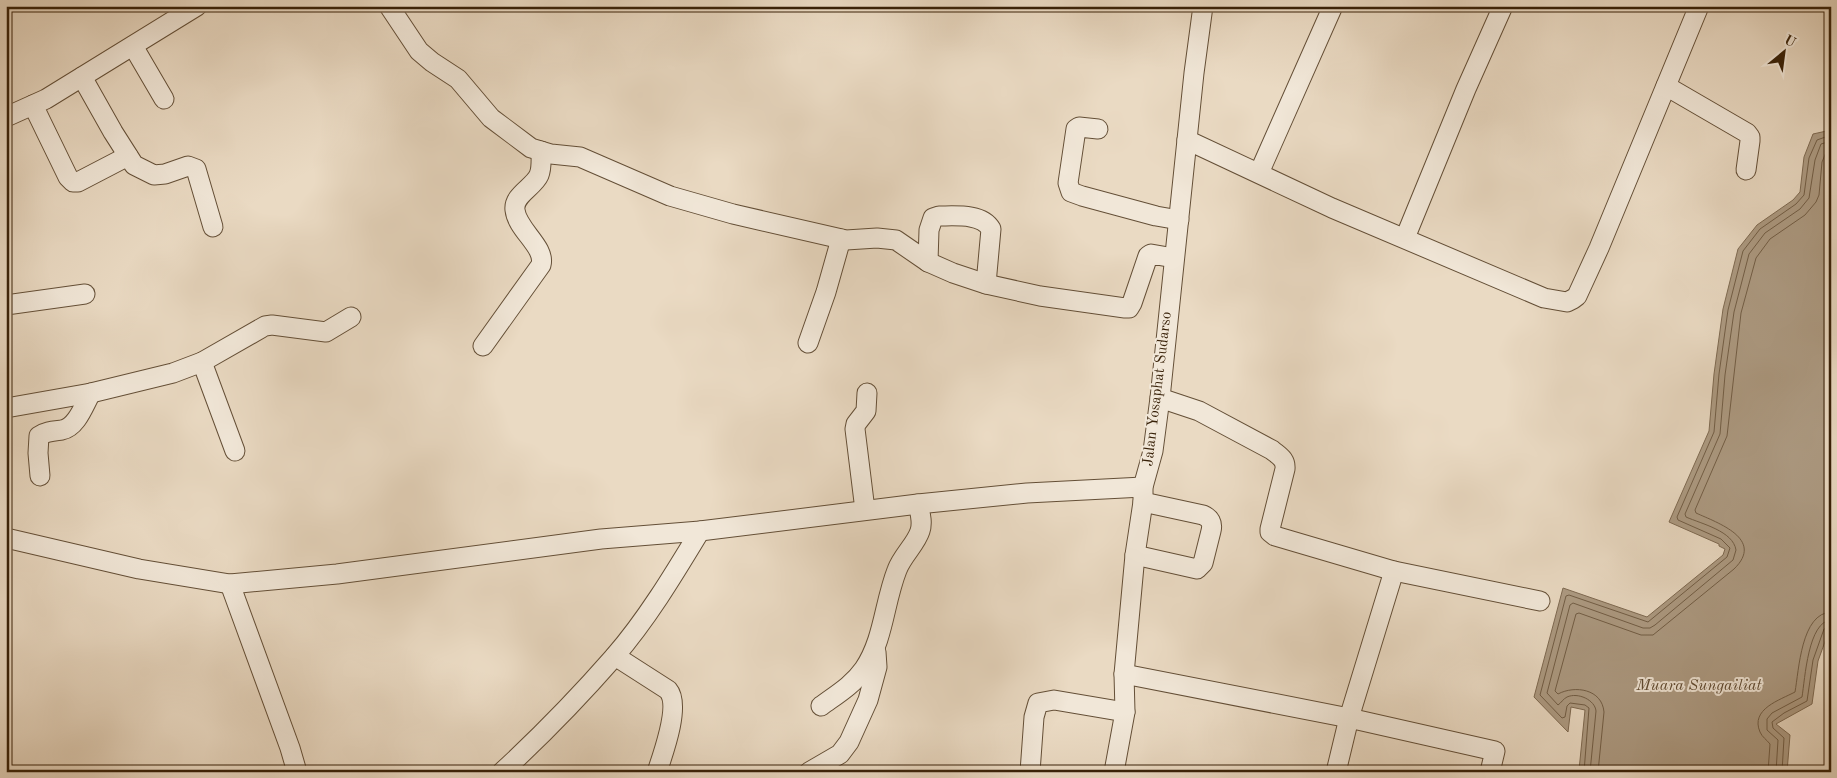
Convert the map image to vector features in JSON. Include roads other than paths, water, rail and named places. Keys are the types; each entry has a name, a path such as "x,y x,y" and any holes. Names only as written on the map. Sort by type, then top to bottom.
{"street":[{"path":"6,117 33,105 82,77 197,6"},
{"path":"389,6 406,34 424,57 458,79 491,118 531,148 541,152 580,157 670,196 733,214 841,238 896,240 928,262 986,284 1040,296 1128,308 1132,303 1148,256 1151,254 1174,258"},
{"name":"Jalan Yosaphat Sudarso","path":"1114,772 1124,712 1124,674 1135,555 1143,494 1160,398 1174,258 1167,218 1187,140 1203,6"},
{"path":"1259,173 1332,6"},
{"path":"1405,238 1466,89 1503,6"},
{"path":"1187,140 1332,208 1544,298 1560,302 1574,299 1599,248 1699,6"},
{"path":"132,46 164,99"},
{"path":"82,77 134,165 154,175 165,174 188,166 196,169 213,227"},
{"path":"1666,86 1750,136 1746,170"},
{"path":"33,105 68,177 73,182 78,182 128,156"},
{"path":"1098,129 1080,127 1076,130 1068,183 1071,192 1079,196 1167,218"},
{"path":"483,346 541,265 542,256 523,230 515,207 518,199 538,175 541,152"},
{"path":"928,262 929,230 933,218 945,216 979,219 991,229 986,284"},
{"path":"808,343 826,292 841,238"},
{"path":"6,305 85,294"},
{"path":"6,408 91,393 173,373 202,362 265,326 272,325 326,332 351,317"},
{"path":"202,362 235,451"},
{"path":"40,476 39,436 44,433 68,428 78,416 91,393"},
{"path":"865,510 855,429 856,424 866,411 867,393"},
{"path":"1160,398 1199,410 1272,450 1282,458 1286,465 1270,529 1273,535 1394,571 1540,601"},
{"path":"6,538 139,570 230,584 336,574 601,539 700,531 865,510 1027,493 1143,494 1203,515 1211,523 1212,531 1203,564 1197,569 1135,555"},
{"path":"821,706 859,676 876,649 897,570 908,548 919,532 921,520 918,504"},
{"path":"502,772 533,743 615,656 665,587 700,531"},
{"path":"1336,772 1349,718 1394,571"},
{"path":"230,584 287,739 297,772"},
{"path":"810,772 840,754 849,742 863,713 876,673 878,662 876,649"},
{"path":"615,656 668,690 672,696 673,703 666,744 657,772"},
{"path":"1124,674 1349,718 1495,751 1490,772"},
{"path":"1030,772 1034,717 1038,703 1054,700 1124,712"}],"water":[{"name":"Muara Sungailiat","path":"1831,130 1831,625 1818,661 1812,704 1776,724 1790,735 1787,772 1587,772 1579,770 1585,710 1571,707 1568,732 1534,697 1563,588 1647,617 1723,555 1725,549 1719,546 1719,544 1669,522 1709,431 1714,374 1723,309 1738,249 1757,225 1793,200 1800,192 1804,157 1813,134"}]}
